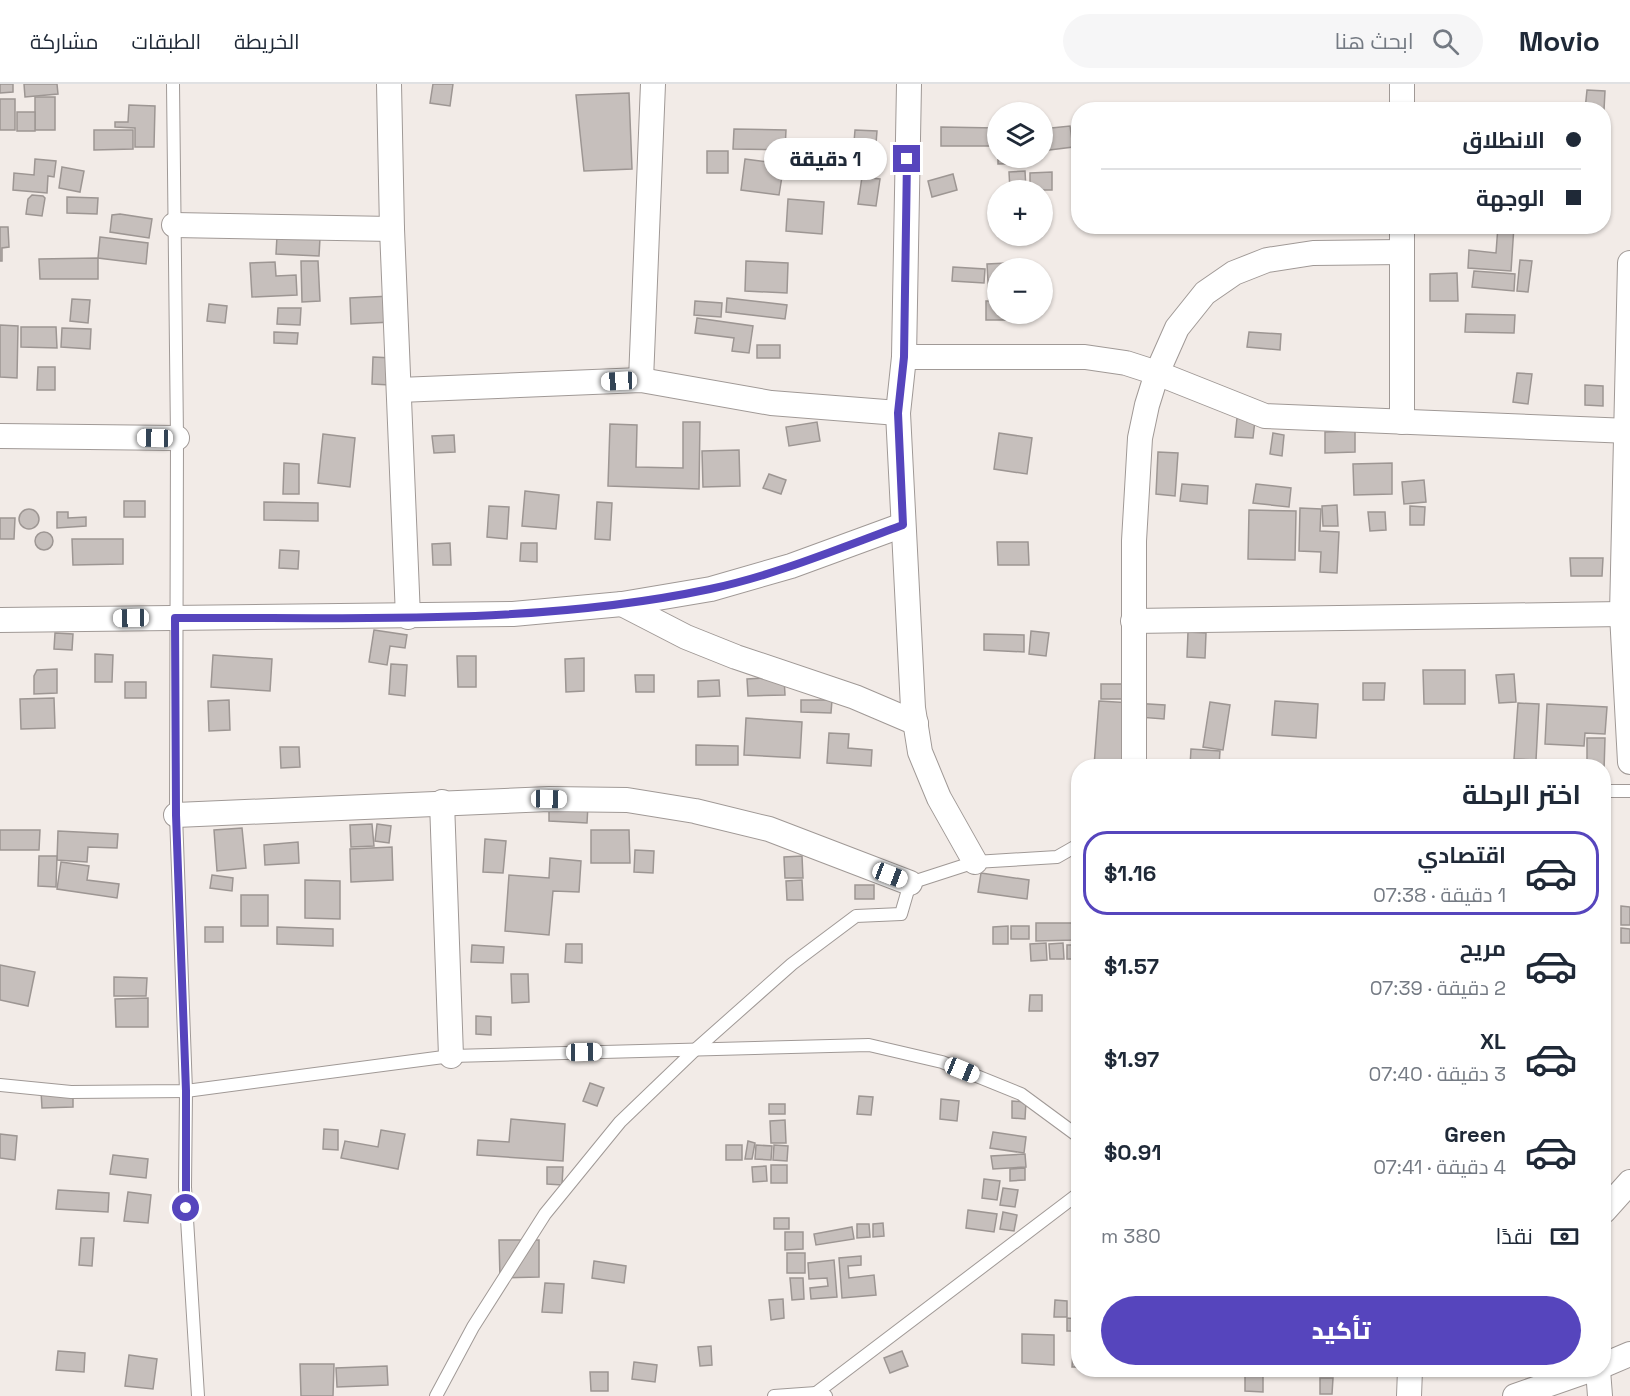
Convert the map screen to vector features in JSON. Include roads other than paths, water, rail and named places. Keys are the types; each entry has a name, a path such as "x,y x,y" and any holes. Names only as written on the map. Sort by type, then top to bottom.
{"street":[{"path":"389,84 392,229 408,617"},
{"path":"641,380 653,84"},
{"path":"909,84 904,357 898,413 913,708 920,752 939,798 975,862"},
{"path":"1402,84 1402,102"},
{"path":"174,225 392,229"},
{"path":"1402,234 1402,422"},
{"path":"1134,759 1134,541 1140,438 1157,373 1177,328 1204,293 1234,273 1267,260 1313,253 1402,252"},
{"path":"1630,263 1628,431 1622,614 1630,762"},
{"path":"904,357 1085,357 1126,363 1265,416 1628,431"},
{"path":"399,390 641,380 771,403 898,413"},
{"path":"0,436 177,438"},
{"path":"0,621 408,617 513,614 622,604 711,589 791,566 903,525"},
{"path":"622,604 686,637 736,657 855,697 916,723"},
{"path":"1133,621 1622,614"},
{"path":"176,815 442,802 549,799 627,800 695,811 769,829 910,883"},
{"path":"442,802 451,1056"},
{"path":"1611,1203 1630,1182"},
{"path":"1611,1362 1630,1354"},
{"path":"1409,1396 1410,1377"},
{"path":"1515,1396 1570,1377"},
{"path":"1599,1377 1600,1396"}],"lane":[{"path":"173,84 177,438 176,815 186,1091 185,1187 198,1396"},
{"path":"1611,791 1630,791"},
{"path":"436,1396 473,1327 545,1214 620,1122 695,1050 792,964 856,916 901,914 910,883 975,862 1057,857 1071,849"},
{"path":"0,1085 71,1092 186,1091 451,1056 869,1045 942,1062 1021,1094 1071,1131"},
{"path":"774,1396 821,1394 1071,1199"}]}
